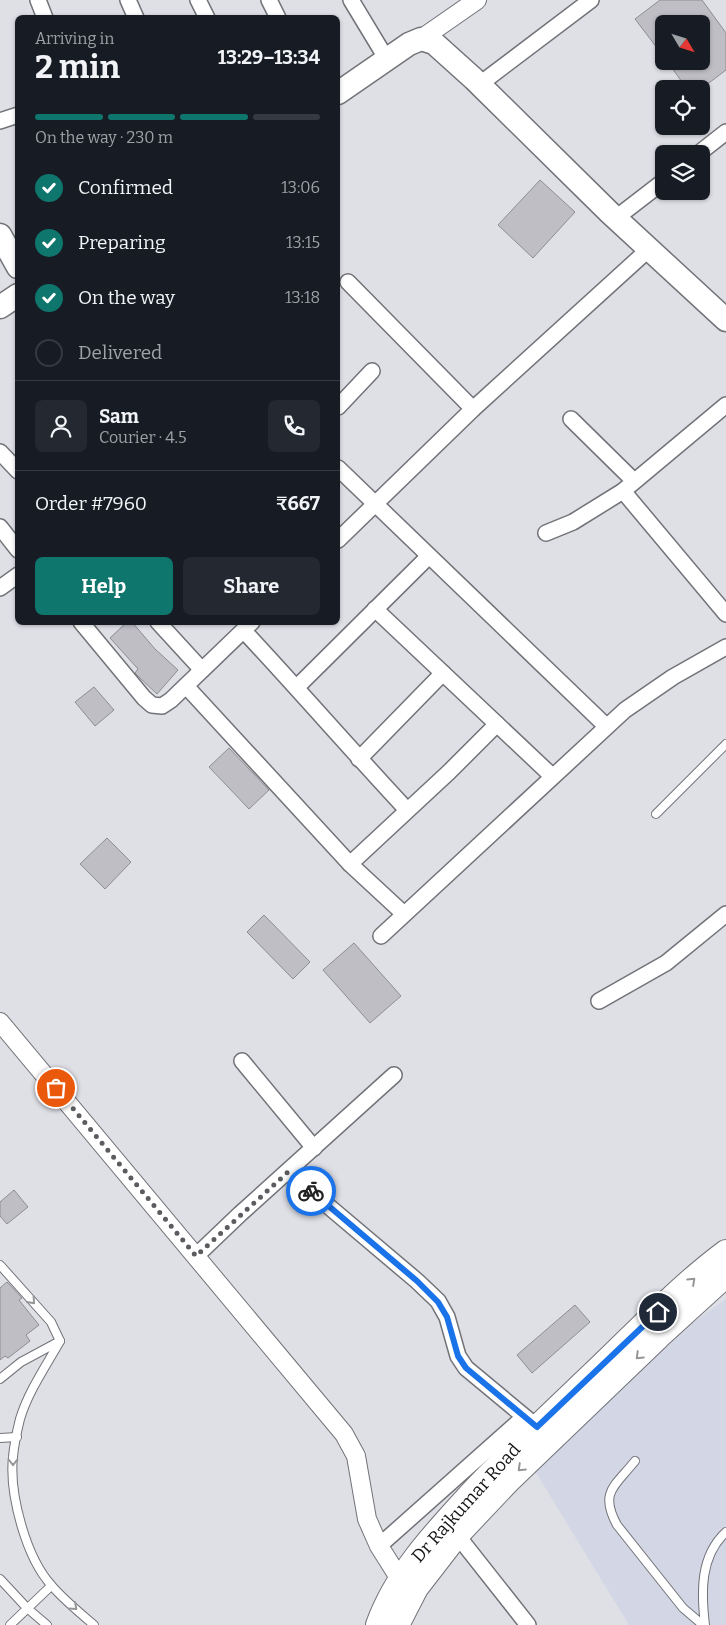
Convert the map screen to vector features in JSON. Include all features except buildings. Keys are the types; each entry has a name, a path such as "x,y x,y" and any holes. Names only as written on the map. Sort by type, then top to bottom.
{"highway":[{"name":"Dr Rajkumar Road","path":"378,1625 408,1583 443,1524 531,1422 726,1252"},
{"name":"Dr Rajkumar Road","path":"397,1625 408,1583 543,1447 725,1278"}],"main road":[{"path":"340,92 386,58 421,39 434,43 477,81 649,249 723,312"},
{"path":"0,235 15,262"},
{"path":"0,307 15,297"}],"street":[{"path":"38,0 44,15"},
{"path":"128,0 135,15"},
{"path":"198,0 206,15"},
{"path":"269,0 275,15"},
{"path":"351,0 386,58"},
{"path":"421,39 477,0"},
{"path":"477,81 591,0"},
{"path":"0,120 15,116"},
{"path":"709,145 726,132"},
{"path":"616,218 655,188"},
{"path":"340,538 474,409 649,249"},
{"path":"348,282 474,409"},
{"path":"340,405 372,371"},
{"path":"546,533 573,522 629,486 726,406"},
{"path":"571,419 629,486 726,614"},
{"path":"0,452 15,468"},
{"path":"340,470 428,557 606,726"},
{"path":"0,527 15,546"},
{"path":"297,687 428,557"},
{"path":"0,588 15,577"},
{"path":"375,609 552,776"},
{"path":"83,625 144,698 152,705 162,706 186,686 248,627 359,759 407,810"},
{"path":"161,625 202,670"},
{"path":"381,936 624,710 673,677 726,647"},
{"path":"359,759 442,672"},
{"path":"186,686 350,864 404,914"},
{"path":"350,864 449,772 497,724"},
{"path":"599,1001 666,963 726,914"},
{"path":"0,1023 344,1434 356,1456 367,1519 379,1546 396,1573 408,1583"},
{"path":"242,1061 314,1148"},
{"path":"196,1256 394,1075"},
{"path":"288,1172 417,1281 438,1302 447,1317 458,1356 466,1368 531,1422 379,1546"},
{"path":"457,1535 528,1625"}],"lane":[{"path":"656,814 726,744"},
{"path":"0,1265 51,1322 60,1341"},
{"path":"0,1379 21,1362 60,1341"},
{"path":"60,1341 33,1388 20,1418 12,1458 15,1487 23,1534 34,1558 51,1586 94,1625"},
{"path":"0,1438 17,1437"},
{"path":"636,1461 610,1492 608,1502 610,1512 617,1525 683,1608 704,1625"},
{"path":"704,1625 702,1602 705,1569 716,1540 726,1532"},
{"path":"0,1579 27,1608 47,1625"},
{"path":"10,1625 51,1586"}],"shaded area":[{"path":"726,1299 726,1625 629,1625 535,1471 665,1343"}],"way so far":[{"path":"56,1088 196,1256 288,1172 311,1191"}],"route":[{"path":"311,1191 417,1281 438,1302 447,1317 458,1356 466,1368 537,1427 658,1312"}]}
